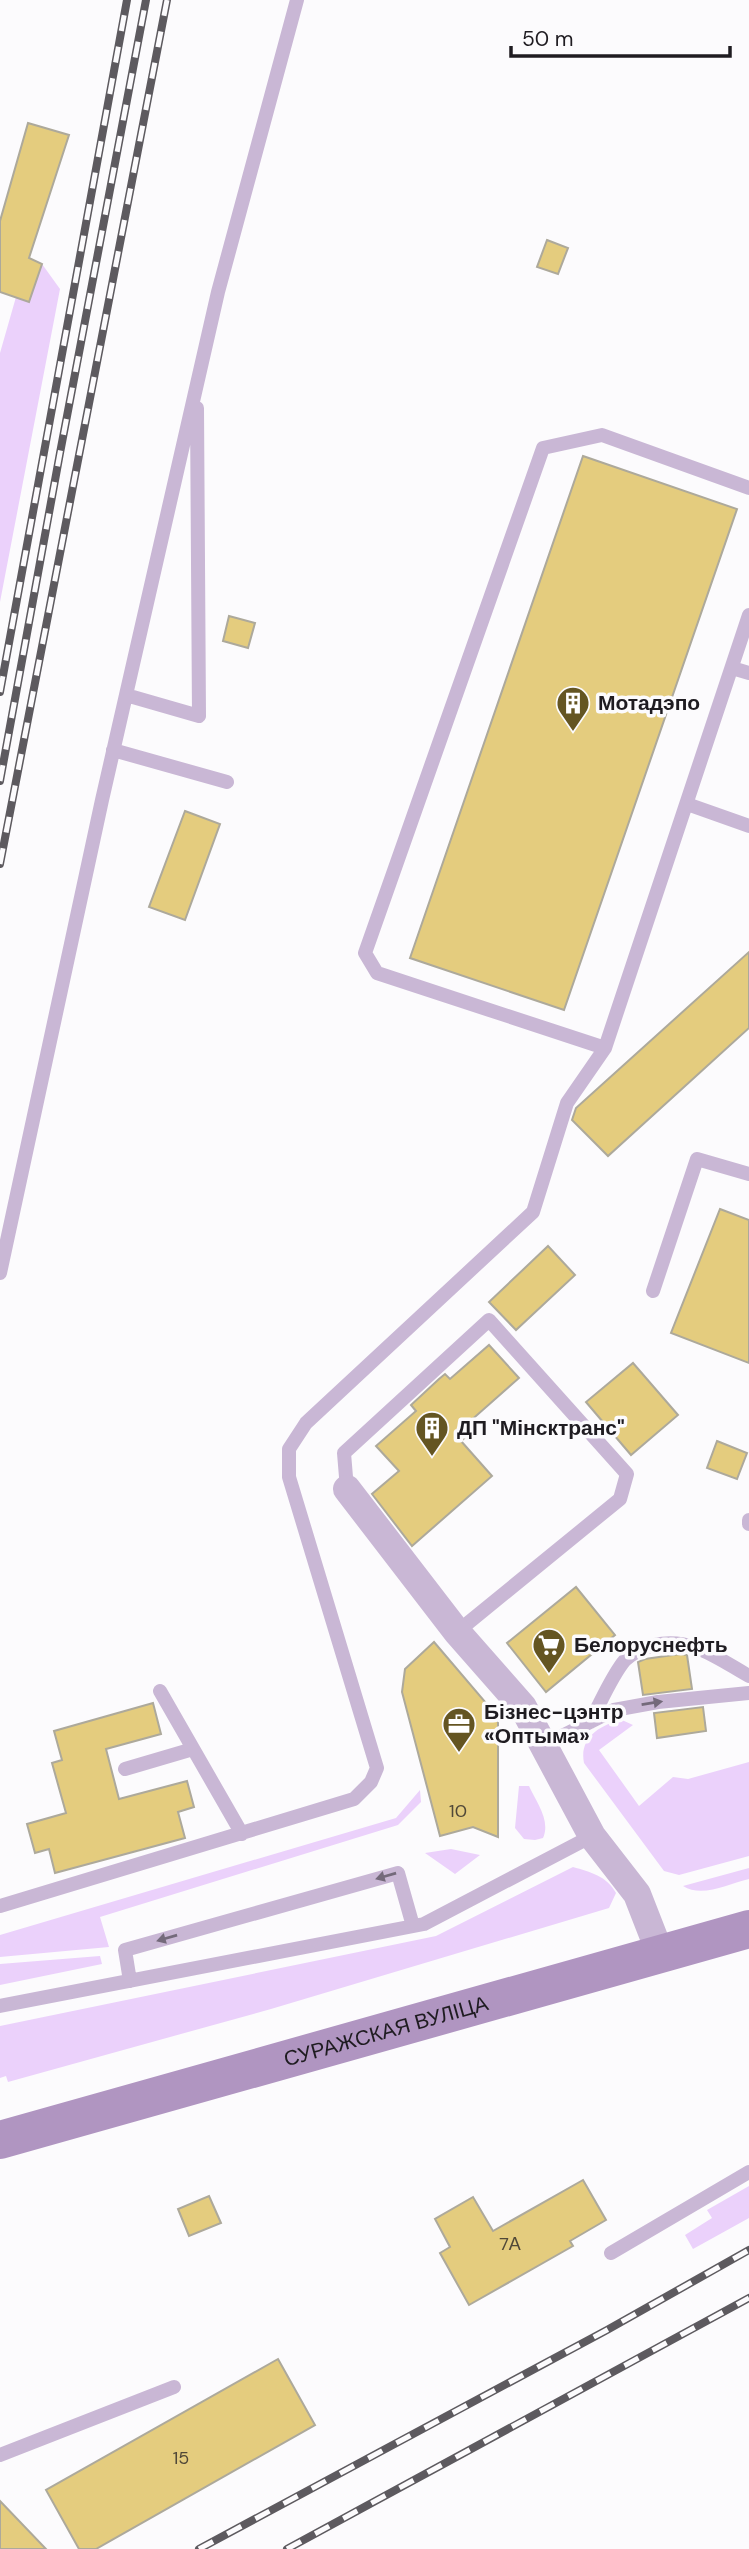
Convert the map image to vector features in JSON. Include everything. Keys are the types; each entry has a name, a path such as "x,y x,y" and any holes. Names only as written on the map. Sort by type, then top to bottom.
{"main road":[{"name":"СУРАЖСКАЯ ВУЛІЦА","path":"11,2137 749,1929"}],"street":[{"path":"347,1489 457,1632 523,1707 592,1836 637,1894 660,1953"}],"lane":[{"path":"0,1273 113,750 218,292 297,0"},
{"path":"126,695 199,716 197,384"},
{"path":"605,1048 377,973 365,953 543,448 602,435 749,488"},
{"path":"0,1906 354,1799 371,1782 377,1768 289,1477 289,1449 306,1423 533,1212 566,1103 605,1048 749,615"},
{"path":"732,668 749,673"},
{"path":"113,750 227,782"},
{"path":"687,804 749,826"},
{"path":"653,1291 697,1159 749,1174"},
{"path":"347,1489 344,1453 489,1320 627,1474 620,1499 457,1632"},
{"path":"590,1722 624,1661 646,1647 668,1642 686,1643 708,1652 749,1676"},
{"path":"160,1691 242,1834"},
{"path":"544,1745 614,1710 749,1693"},
{"path":"125,1769 193,1749"},
{"path":"0,2006 424,1924 592,1836"},
{"path":"130,1980 125,1950 398,1873 413,1926"},
{"path":"611,2253 749,2172"},
{"path":"0,2455 174,2387"}],"shaded area":[{"path":"42,264 60,289 0,602 0,353 16,297 29,302"},
{"path":"622,1720 633,1725 599,1750 639,1806 673,1777 688,1779 749,1762 749,1856 679,1875 664,1871 584,1763 585,1746 592,1734 606,1725"},
{"path":"519,1786 529,1786 542,1811 545,1825 543,1838 524,1839 515,1828"},
{"path":"420,1790 421,1802 398,1825 100,1917 109,1947 0,1957 0,1935 396,1818"},
{"path":"451,1849 480,1855 455,1874 425,1853"},
{"path":"573,1867 608,1882 616,1893 609,1908 271,2009 8,2082 6,2076 0,2078 0,2026 436,1936"},
{"path":"749,1868 749,1879 724,1887 698,1891 683,1886"},
{"path":"100,1956 102,1964 0,1985 0,1964"},
{"path":"749,2186 749,2218 693,2249 685,2235 712,2218 707,2210"}],"building":[{"path":"28,123 69,135 29,258 42,264 29,302 0,292 0,221"},
{"path":"547,240 568,248 558,274 537,267"},
{"name":"Мотадэпо","path":"583,456 737,509 564,1010 410,958"},
{"path":"229,616 255,623 248,648 223,641"},
{"path":"185,811 220,824 185,920 149,907"},
{"path":"749,952 749,1028 608,1156 572,1120 576,1108"},
{"path":"720,1209 749,1220 749,1363 671,1333"},
{"path":"548,1246 575,1275 516,1330 489,1302"},
{"name":"ДП \"Мінсктранс\"","path":"489,1345 519,1378 468,1423 474,1430 461,1441 492,1476 412,1546 372,1494 399,1471 376,1446 416,1411 411,1405 439,1379 445,1374 450,1379"},
{"path":"633,1363 678,1415 631,1455 586,1402"},
{"path":"717,1441 747,1453 737,1479 707,1468"},
{"path":"576,1587 615,1635 546,1692 507,1643"},
{"name":"Бізнес-цэнтр «Оптыма»","path":"434,1642 498,1717 498,1837 473,1827 440,1836 402,1692 405,1669"},
{"path":"687,1655 692,1689 643,1695 638,1662"},
{"path":"153,1703 161,1734 106,1749 119,1799 187,1781 194,1807 178,1812 185,1838 55,1873 49,1849 35,1853 27,1824 66,1813 52,1763 62,1760 54,1731"},
{"path":"703,1707 706,1731 657,1738 654,1713"},
{"path":"583,2180 606,2220 570,2241 573,2246 469,2305 440,2253 450,2247 435,2219 473,2197 493,2231"},
{"path":"209,2196 221,2223 189,2236 178,2209"},
{"path":"278,2359 315,2425 96,2549 79,2549 46,2490"},
{"path":"0,2501 46,2549 0,2549"}],"railway":[{"path":"0,692 127,0"},
{"path":"0,781 146,0"},
{"path":"0,864 167,0"},
{"path":"199,2549 607,2330 749,2250"},
{"path":"287,2549 749,2298"}],"place":[{"name":"Мотадэпо","path":"573,733"},
{"name":"ДП \"Мінсктранс\"","path":"432,1458"},
{"name":"Белоруснефть","path":"549,1675"},
{"name":"Бізнес-цэнтр «Оптыма»","path":"459,1754"}]}
